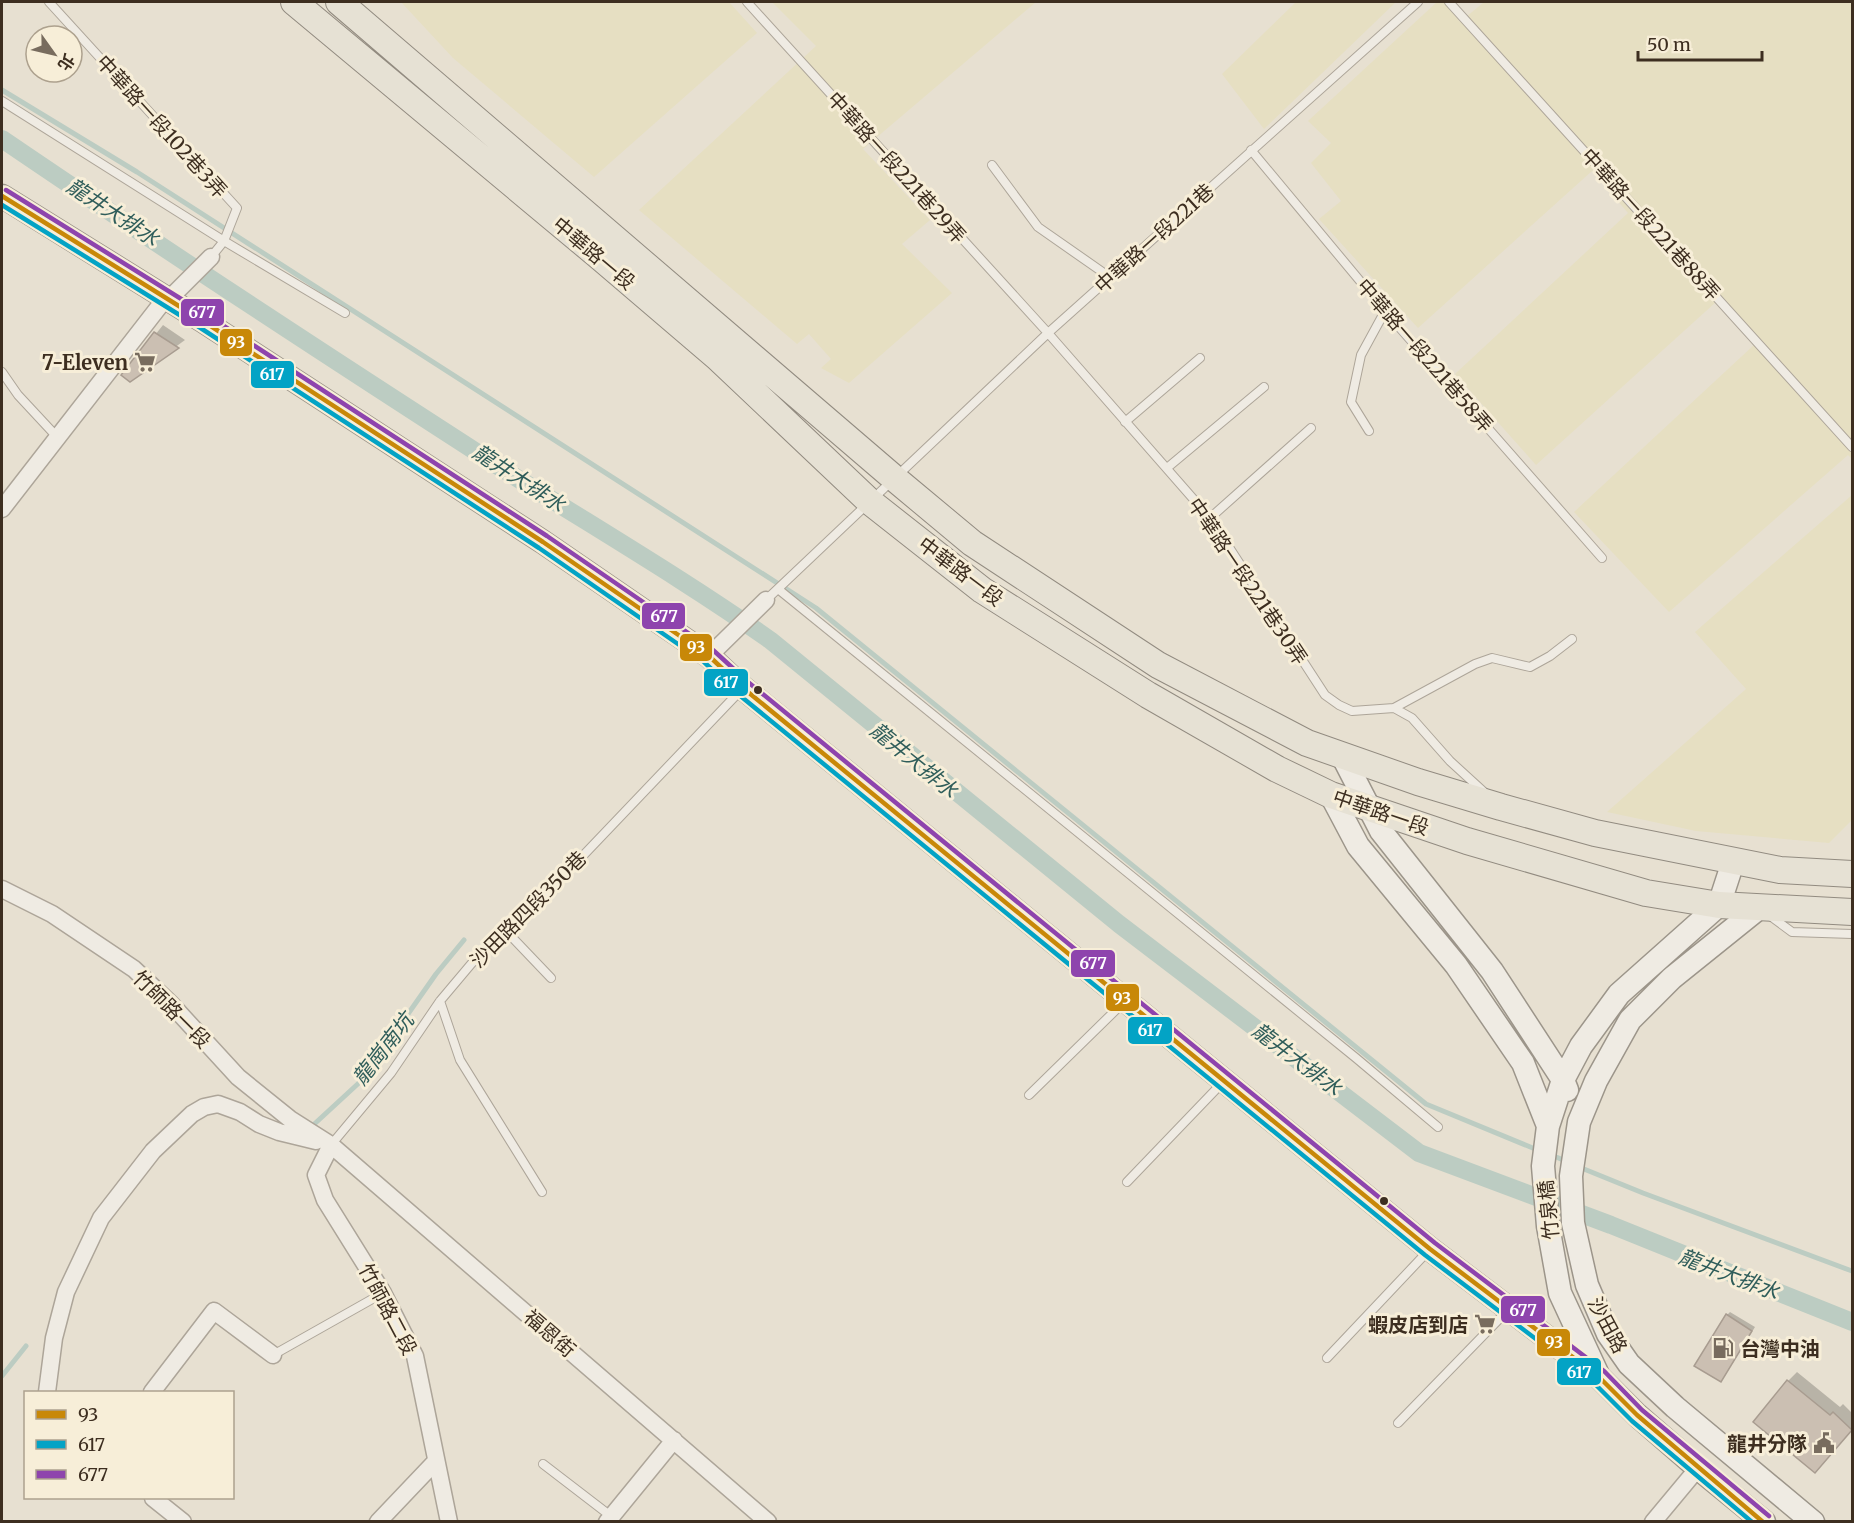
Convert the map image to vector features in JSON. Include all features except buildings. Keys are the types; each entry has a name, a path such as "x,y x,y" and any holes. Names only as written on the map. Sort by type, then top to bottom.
{"main road":[{"name":"中華路一段","path":"294,2 717,357 869,501 982,590 1148,695 1267,763 1331,795 1467,841 1646,893 1759,908 1852,912"},
{"name":"中華路一段","path":"339,2 972,543 1158,665 1307,742 1343,756 1501,807 1595,833 1733,862 1780,870 1847,869"}],"street":[{"path":"2,196 170,296 202,321 543,542 709,656 743,688 1430,1249 1599,1377 1637,1415 1764,1521"},
{"path":"2,509 170,296 211,256"},
{"path":"709,656 772,594"},
{"path":"1343,756 1381,831 1492,971 1563,1080 1579,1122"},
{"path":"1331,795 1358,846 1456,965 1523,1063 1548,1126"},
{"path":"1719,904 1733,862"},
{"name":"竹師路一段","path":"2,889 52,914 134,969 171,1004 238,1077 290,1119 331,1144"},
{"name":"竹泉橋","path":"1599,1377 1560,1293 1548,1226 1544,1166 1548,1126 1563,1080 1581,1046 1619,994 1719,904"},
{"name":"竹泉橋","path":"1587,1285 1573,1223 1571,1176 1579,1122 1596,1081 1630,1020 1671,978 1759,908"},
{"path":"47,1391 54,1338 66,1292 101,1218 153,1151 192,1114 204,1107 218,1104 240,1112 259,1124 279,1132 331,1144"},
{"name":"竹師路二段","path":"331,1144 316,1175 325,1200 383,1293 415,1356 449,1521"},
{"name":"福恩街","path":"331,1144 768,1521"},
{"name":"沙田路","path":"1587,1285 1608,1334 1629,1364 1675,1407 1813,1521"},
{"path":"153,1391 214,1311 273,1355"},
{"path":"1599,1377 1629,1364"},
{"path":"612,1520 674,1440"},
{"path":"378,1521 436,1461"},
{"path":"1653,1521 1698,1468"},
{"path":"156,1499 183,1521"}],"lane":[{"name":"中華路一段102巷3弄","path":"49,2 237,208 224,241 211,256"},
{"name":"中華路一段221巷29弄","path":"747,2 1048,333"},
{"name":"中華路一段221巷","path":"772,594 1048,333 1418,2"},
{"name":"中華路一段221巷88弄","path":"1449,2 1852,447"},
{"path":"2,101 224,241 345,313"},
{"name":"中華路一段221巷58弄","path":"1251,150 1385,311 1602,558"},
{"path":"992,165 1038,227 1111,278"},
{"path":"1370,431 1352,402 1361,355 1385,311"},
{"name":"中華路一段221巷30弄","path":"1048,333 1210,518 1325,695 1352,711 1394,708"},
{"path":"1125,422 1200,358"},
{"path":"2,372 18,395 58,438"},
{"path":"1167,468 1264,387"},
{"path":"1210,518 1311,428"},
{"path":"772,594 1356,1058 1438,1127"},
{"path":"1394,708 1475,664 1492,658 1530,667 1550,656 1572,639"},
{"name":"沙田路四段350巷","path":"331,1144 391,1073 440,1001 472,963 534,907 743,688"},
{"path":"1394,708 1412,718 1450,761 1501,807"},
{"path":"1733,862 1847,869"},
{"path":"1759,908 1792,932 1852,934"},
{"path":"507,932 551,978"},
{"path":"1029,1095 1126,1000"},
{"path":"440,1001 460,1060 542,1192"},
{"path":"1127,1182 1224,1081"},
{"path":"1328,1358 1430,1249"},
{"path":"273,1355 383,1293"},
{"path":"1398,1423 1508,1309"},
{"path":"543,1464 612,1520"}],"shaded area":[{"path":"401,2 729,2 757,33 594,177 453,58"},
{"path":"772,2 1036,2 863,149 930,220 902,244 952,293 849,383 821,368 831,359 809,334 797,344 639,210 816,46"},
{"path":"1296,2 1396,2 1264,129 1222,74"},
{"path":"1437,2 1444,2 1460,22 1484,2 1852,2 1852,459 1848,455 1669,612 1574,512 1755,344 1716,302 1536,465 1455,374 1628,213 1592,171 1418,328 1319,219 1341,201 1311,163 1331,143 1308,121"},
{"path":"1852,495 1852,820 1829,843 1696,831 1607,812 1746,689 1695,632"}],"waterway":[{"path":"2,90 137,172 816,608 1426,1104 1540,1151"},
{"name":"龍井大排水","path":"2,139 311,345 770,640 1119,924 1419,1153 1611,1225 1852,1322"},
{"name":"龍崗南坑","path":"310,1128 361,1081 436,974 464,940"},
{"path":"1549,1154 1568,1162"},
{"path":"1579,1167 1852,1271"},
{"name":"龍崗南坑","path":"2,1376 26,1346"}],"transit line":[{"name":"677","path":"6,190 207,315 547,536 713,650 748,682 1435,1243 1604,1371 1642,1410 1769,1516"},
{"name":"93","path":"2,196 203,321 543,542 709,656 743,688 1430,1249 1599,1377 1637,1415 1763,1522"},
{"name":"617","path":"2,205 199,327 539,548 704,662 738,694 1425,1255 1594,1383 1632,1421 1752,1522"}],"place":[{"name":"7-Eleven","path":"145,362"},
{"name":"蝦皮店到店","path":"1485,1324"},
{"name":"台灣中油","path":"1723,1348"},
{"name":"龍井分隊","path":"1824,1443"}]}
